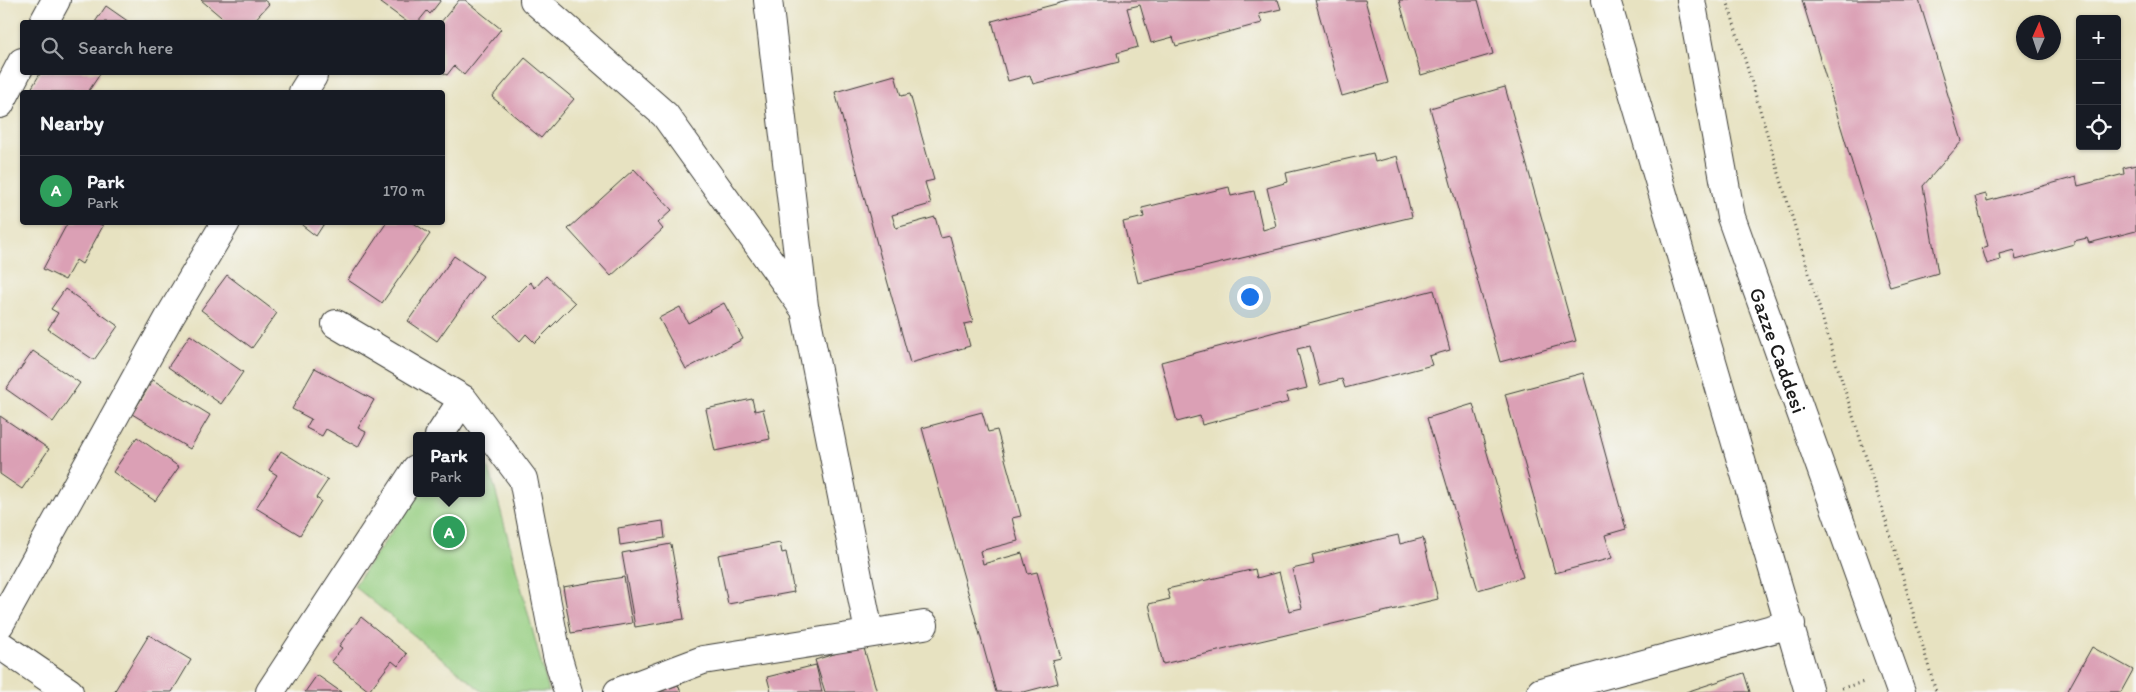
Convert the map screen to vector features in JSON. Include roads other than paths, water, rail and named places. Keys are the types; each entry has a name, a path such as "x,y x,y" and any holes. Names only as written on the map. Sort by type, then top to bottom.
{"street":[{"path":"45,20 56,0"},
{"path":"534,0 665,115 805,310"},
{"path":"768,0 805,310 869,632"},
{"path":"1606,0 1791,624 1809,692"},
{"name":"Gazze Caddesi","path":"1691,0 1731,217 1901,692"},
{"path":"0,104 20,66"},
{"path":"0,624 170,316 224,225"},
{"path":"336,324 463,399 522,479 557,656 568,692"},
{"path":"442,432 463,399"},
{"path":"270,692 413,474"},
{"path":"1541,692 1791,624"},
{"path":"618,692 704,660 869,632 924,625"},
{"path":"0,645 69,692"}],"place":[{"name":"Park","path":"449,532"}]}
